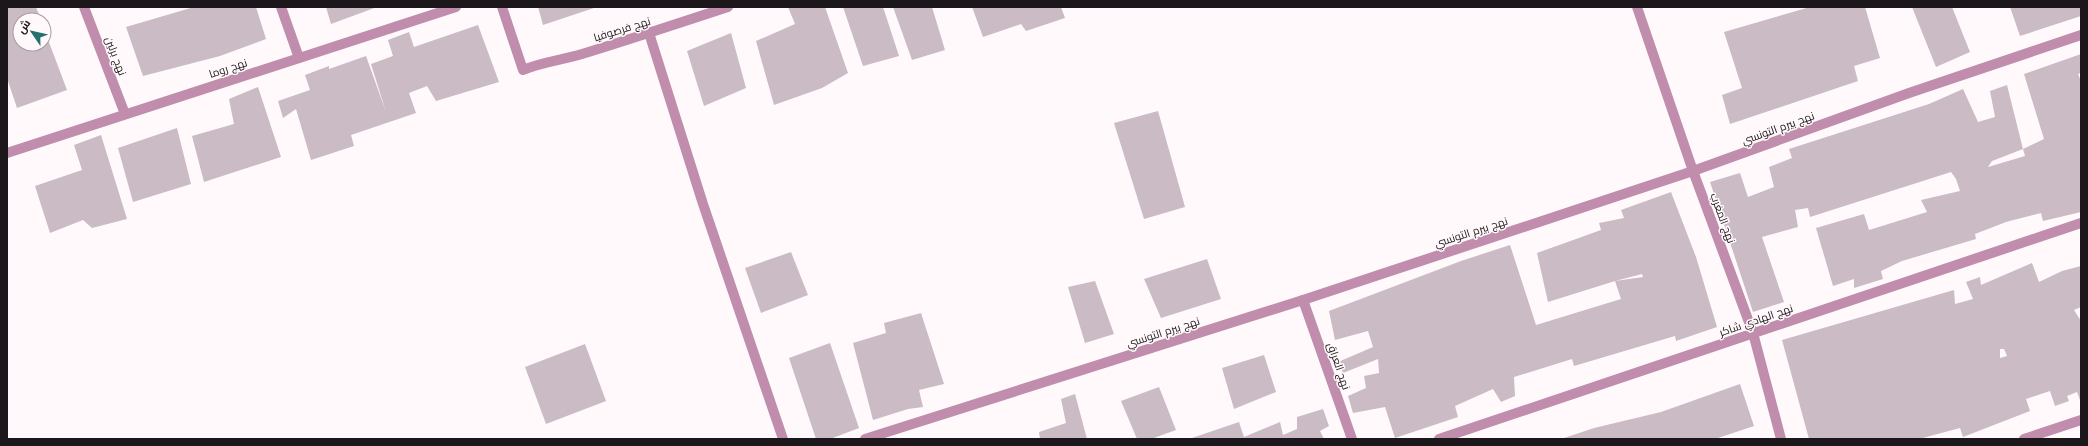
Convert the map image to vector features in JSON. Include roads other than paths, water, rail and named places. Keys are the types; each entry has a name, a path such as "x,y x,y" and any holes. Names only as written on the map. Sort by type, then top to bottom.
{"street":[{"name":"نهج برلين","path":"84,7 125,114"},
{"path":"282,7 299,58"},
{"name":"نهج روما","path":"7,153 456,7"},
{"name":"نهج فرصوفيا","path":"502,7 523,70 536,64 558,61 649,34 728,7"},
{"name":"نهج المغرب","path":"1637,7 1693,171 1753,333 1781,439"},
{"path":"649,34 703,204 783,439"},
{"name":"نهج بيرم التونسي","path":"865,439 1304,300 1693,171 1909,93 2081,35"},
{"name":"نهج الهادي شاكر","path":"1439,439 2081,222"},
{"name":"نهج العراق","path":"1304,300 1352,439"},
{"path":"2024,439 2081,420"}]}
